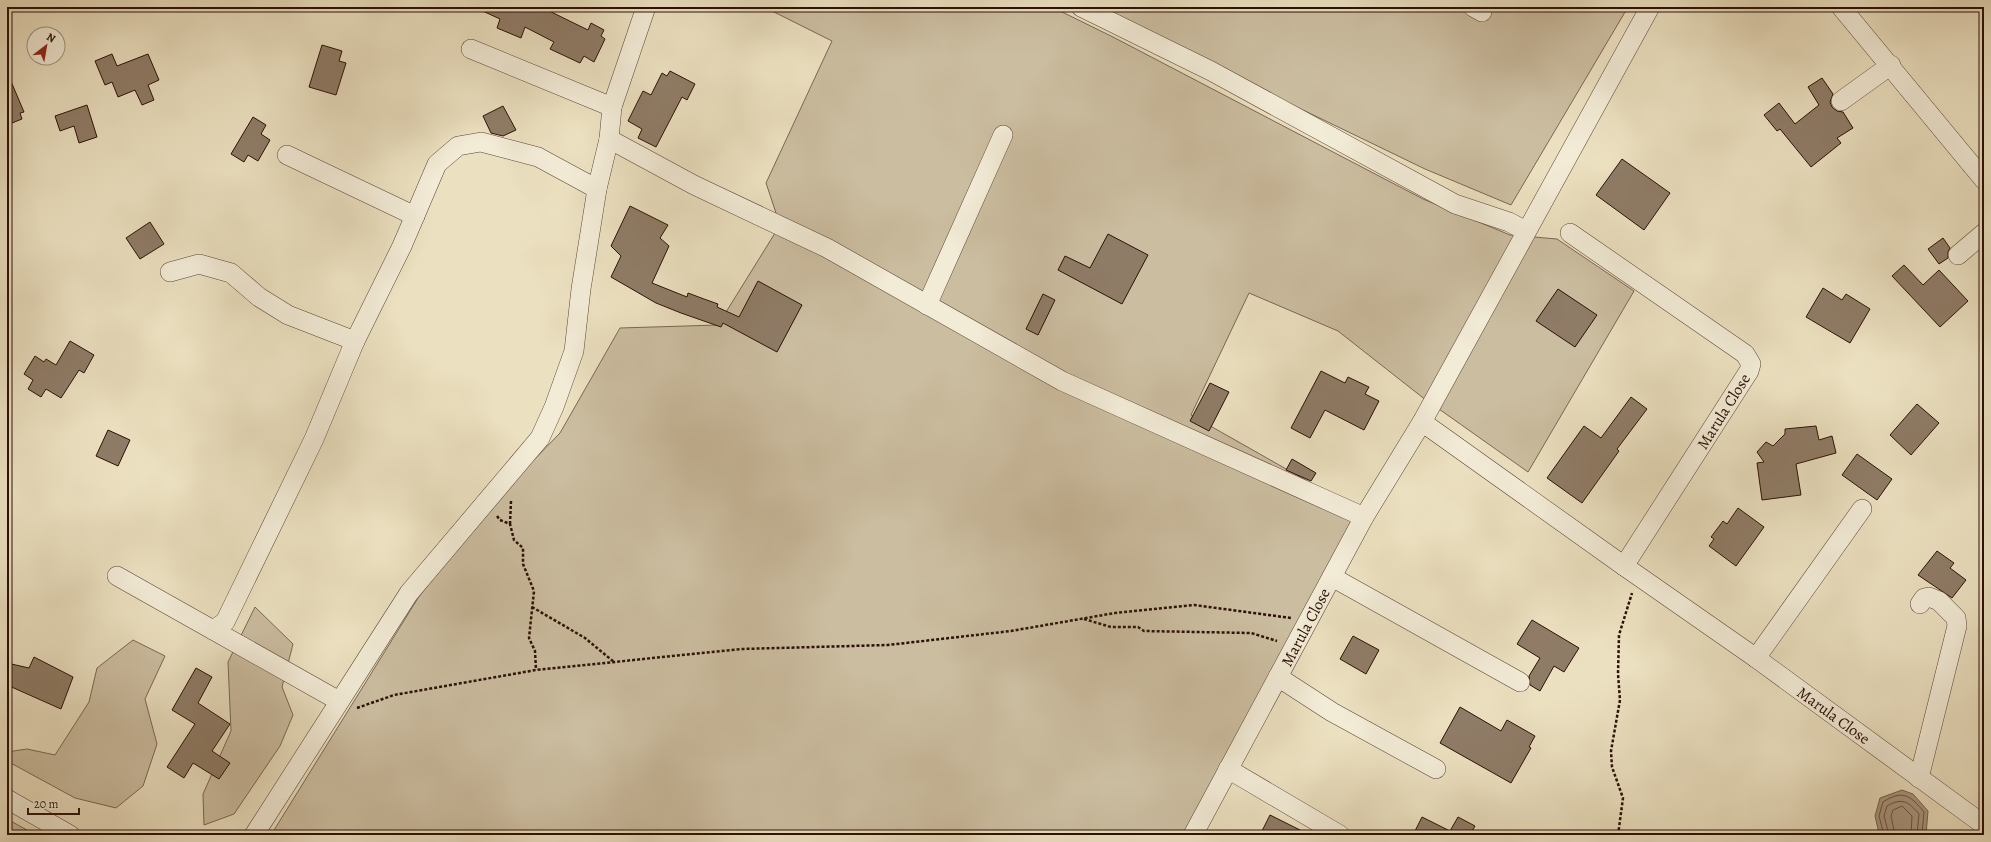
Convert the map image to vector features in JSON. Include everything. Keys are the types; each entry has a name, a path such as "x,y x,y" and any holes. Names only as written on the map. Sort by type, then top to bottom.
{"street":[{"path":"254,835 409,593 540,438 554,407 574,351 581,289 597,190 609,139 612,107 646,7"},
{"path":"1081,7 1211,71 1455,204 1509,222 1526,231"},
{"name":"Marula Close","path":"1193,835 1364,518 1422,422 1650,7"},
{"path":"1841,7 1983,177"},
{"path":"470,49 612,107"},
{"path":"1841,101 1891,65"},
{"path":"927,305 1003,135"},
{"path":"609,139 694,185 827,248 1062,381 1364,518"},
{"path":"213,630 225,622 314,439 355,341 415,216 437,164 458,146 481,142 538,157 597,190"},
{"path":"287,155 415,216"},
{"name":"Marula Close","path":"1570,233 1745,354 1751,364 1749,371 1630,570"},
{"path":"1958,255 1984,233"},
{"path":"170,272 199,264 231,273 259,297 288,314 355,341"},
{"name":"Marula Close","path":"1422,422 1756,658 1984,825"},
{"path":"1756,658 1862,509"},
{"path":"117,576 339,701"},
{"path":"1332,577 1520,682"},
{"path":"1919,778 1957,626 1956,618 1939,601 1929,596 1924,598 1920,604"},
{"path":"1278,677 1332,712 1436,769"},
{"path":"1228,769 1340,835"},
{"path":"7,799 70,835"}],"path":[{"path":"486,503 500,520 510,524 514,540 523,548 523,564 534,591 529,638 535,651 536,670"},
{"path":"1618,835 1623,798 1612,766 1611,751 1620,700 1618,674 1619,635 1629,604 1630,570"},
{"path":"328,718 394,695 536,670 741,649 888,645 1011,631 1115,613 1200,604 1308,621"},
{"path":"532,607 584,638 614,662"},
{"path":"1082,619 1112,627 1138,627 1144,632 1251,632 1294,647"}],"shaded area":[{"path":"764,7 1052,7 1113,37 1423,199 1510,235 1557,239 1634,291 1528,472 1422,397 1338,331 1249,293 1191,415 1362,512 1184,835 271,835 418,598 493,502 560,433 620,328 718,325 780,225 766,183 832,41"},
{"path":"1102,7 1628,7 1511,205 1425,169 1272,95"},
{"path":"255,607 293,644 282,687 293,715 280,746 234,814 204,825 203,794 231,731 228,662"},
{"path":"133,640 165,656 145,699 157,744 143,786 116,808 75,798 7,761 7,752 27,749 55,755 89,702 97,668"},
{"path":"7,819 36,835 7,835"}],"water":[{"path":"1902,790 1913,794 1928,811 1926,835 1884,835 1879,833 1875,816 1880,798"}],"building":[{"path":"474,7 541,7 588,30 591,23 604,30 601,36 605,39 594,62 584,56 580,63 550,49 554,42 525,27 521,38 497,28 500,19"},
{"path":"322,45 342,51 339,61 346,63 336,95 309,87"},
{"path":"112,54 117,66 148,54 159,80 148,85 154,100 142,105 135,90 118,97 112,82 105,85 95,61"},
{"path":"670,71 695,84 687,100 682,97 656,147 638,138 642,129 628,121 643,91 651,95 662,73 667,76"},
{"path":"7,72 24,112 20,113 22,119 7,125"},
{"path":"1822,78 1833,94 1830,102 1832,107 1837,111 1843,112 1853,128 1837,138 1841,143 1811,167 1780,129 1777,131 1764,115 1779,103 1795,124 1819,105 1808,87"},
{"path":"87,105 97,137 79,143 74,126 60,131 55,116"},
{"path":"503,106 516,130 503,136 491,133 483,116"},
{"path":"253,117 266,125 261,134 270,140 258,161 248,155 244,162 231,154"},
{"path":"1622,159 1670,193 1644,230 1596,195"},
{"path":"630,206 668,225 660,238 669,246 652,283 687,297 688,293 718,304 717,307 739,317 758,281 802,305 777,352 723,323 721,327 656,303 611,277 621,256 611,246"},
{"path":"150,222 164,244 140,259 126,238"},
{"path":"1108,234 1148,255 1122,304 1058,270 1065,256 1090,268"},
{"path":"1943,238 1950,248 1948,258 1939,264 1928,249"},
{"path":"1904,265 1923,285 1939,270 1968,301 1940,327 1892,276"},
{"path":"1823,288 1842,300 1846,294 1870,309 1850,343 1806,317"},
{"path":"1558,289 1597,315 1575,347 1536,321"},
{"path":"1043,294 1055,300 1038,335 1026,329"},
{"path":"70,341 94,355 84,373 79,370 61,398 46,389 41,397 28,389 33,380 24,374 35,356 44,362 46,359 56,365"},
{"path":"1321,371 1345,383 1348,377 1369,387 1365,394 1379,401 1364,430 1325,410 1310,438 1291,428"},
{"path":"1210,383 1229,392 1209,431 1190,421"},
{"path":"1631,397 1647,409 1617,449 1619,451 1582,503 1547,478 1584,426 1601,438"},
{"path":"1917,404 1939,423 1911,455 1890,435"},
{"path":"1816,426 1819,440 1832,436 1836,453 1796,464 1801,495 1762,500 1757,463 1764,462 1757,452 1766,442 1773,446 1785,434 1785,429"},
{"path":"108,430 130,440 118,466 96,456"},
{"path":"1857,454 1892,479 1877,500 1842,475"},
{"path":"1292,459 1316,473 1311,481 1286,470"},
{"path":"1738,508 1764,527 1736,566 1709,546 1714,539 1711,537 1723,521 1727,524"},
{"path":"1937,551 1954,563 1950,568 1966,580 1952,598 1918,575"},
{"path":"1532,620 1579,648 1564,672 1554,666 1540,691 1530,685 1529,676 1540,658 1517,644"},
{"path":"1353,636 1379,650 1366,674 1340,659"},
{"path":"34,657 73,677 61,709 7,685 7,663 29,668"},
{"path":"196,668 212,677 198,703 230,724 212,751 230,763 219,779 193,763 184,778 167,767 195,724 172,710"},
{"path":"1460,707 1501,731 1507,720 1535,736 1529,747 1531,748 1511,783 1440,743"},
{"path":"1270,815 1310,835 1260,835"},
{"path":"1422,817 1450,831 1458,817 1475,826 1470,835 1413,835"}]}
